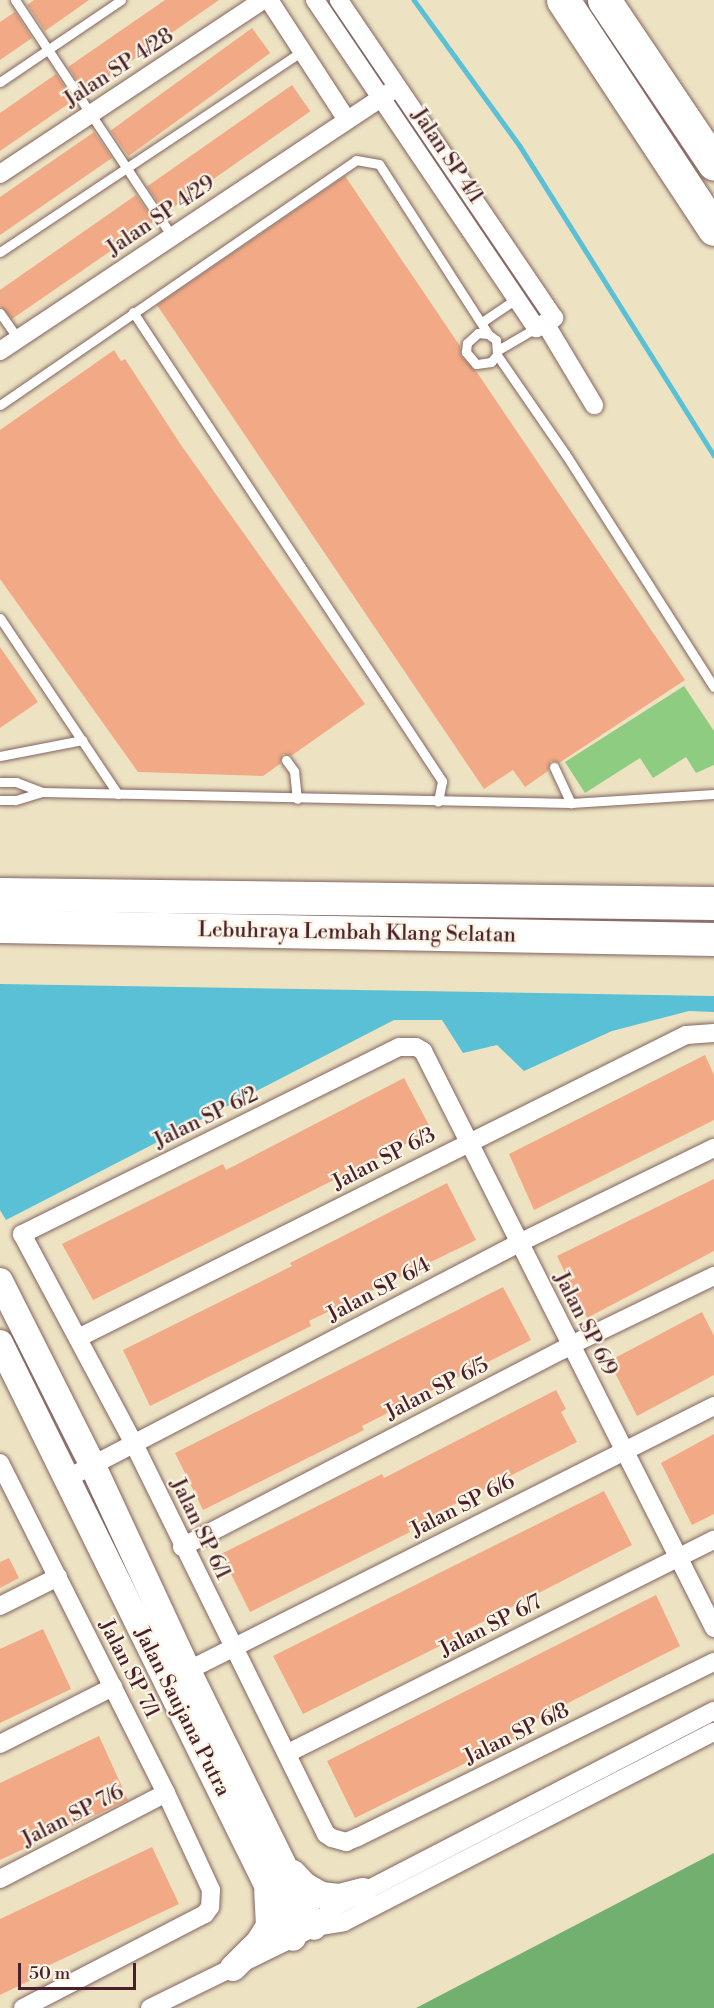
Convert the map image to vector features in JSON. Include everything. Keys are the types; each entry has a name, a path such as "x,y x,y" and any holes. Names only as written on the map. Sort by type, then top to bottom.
{"highway":[{"path":"563,0 714,229"},
{"path":"604,0 714,165"},
{"name":"Lebuhraya Lembah Klang Selatan","path":"0,894 714,903"},
{"name":"Lebuhraya Lembah Klang Selatan","path":"0,926 714,939"}],"main road":[{"name":"Jalan Saujana Putra","path":"0,1281 93,1466 177,1677"},
{"name":"Jalan Saujana Putra","path":"0,1343 68,1478 177,1677 304,1932"},
{"path":"233,1968 259,1942 269,1926 272,1866 321,1895 339,1897 363,1891"}],"street":[{"name":"Jalan SP 4/28","path":"0,174 263,0"},
{"path":"269,0 348,120"},
{"name":"Jalan SP 4/1","path":"315,0 516,299 541,326 594,405"},
{"name":"Jalan SP 4/1","path":"339,0 554,318 541,326"},
{"name":"Jalan SP 4/29","path":"0,351 398,86"},
{"name":"Jalan SP 6/3","path":"78,1338 686,1035 714,1033"},
{"name":"Jalan SP 6/9","path":"411,1045 423,1051 714,1628"},
{"name":"Jalan SP 6/2","path":"22,1234 399,1047 411,1045"},
{"name":"Jalan SP 6/4","path":"68,1478 519,1242 714,1148"},
{"name":"Jalan SP 6/1","path":"22,1234 134,1444 182,1546 288,1753 326,1834 338,1841"},
{"name":"Jalan SP 6/5","path":"182,1546 571,1345 714,1276"},
{"name":"Jalan SP 6/6","path":"177,1677 714,1406"},
{"name":"Jalan SP 7/1","path":"1,1468 166,1793 209,1882 211,1898 210,1907 205,1914 23,2008"},
{"name":"Jalan SP 6/7","path":"288,1753 714,1539"},
{"path":"0,1606 58,1577"},
{"name":"Jalan SP 6/8","path":"338,1841 346,1842 358,1838 714,1662"},
{"path":"0,1744 113,1687"},
{"path":"304,1932 334,1906 714,1711"},
{"path":"150,2008 304,1932 344,1922 714,1732"},
{"name":"Jalan SP 7/6","path":"0,1878 166,1793"}],"lane":[{"path":"15,0 172,236"},
{"path":"0,82 122,0"},
{"path":"0,252 303,51"},
{"path":"0,405 356,160 379,164 489,334 496,340 498,352 714,687"},
{"path":"482,322 516,299"},
{"path":"133,312 442,781 438,802"},
{"path":"0,313 18,339"},
{"path":"489,334 478,333 470,338 466,352 472,361 481,365 491,362 498,352 541,326"},
{"path":"0,618 118,794"},
{"path":"0,756 82,740"},
{"path":"286,760 294,771 297,799"},
{"path":"554,767 571,803"},
{"path":"0,782 16,782 42,792"},
{"path":"0,800 15,800 42,792 571,803 714,794"}],"green space":[{"path":"684,686 714,731 714,765 696,773 686,757 653,778 640,758 585,793 565,762"},
{"path":"714,1853 714,2008 416,2008"}],"water":[{"path":"0,984 714,996 714,1012 689,1011 612,1031 524,1071 497,1045 463,1053 442,1020 394,1020 6,1220 0,1210"}],"building":[{"path":"34,0 89,0 45,31 27,5"},
{"path":"165,0 219,0 85,93 68,67"},
{"path":"15,12 32,38 0,60 0,22"},
{"path":"252,28 270,53 129,156 110,131"},
{"path":"56,74 74,100 0,151 0,113"},
{"path":"292,85 310,111 165,213 147,187"},
{"path":"94,132 112,158 0,235 0,197"},
{"path":"345,176 460,346 461,356 476,371 685,680 559,763 551,761 548,771 525,787 513,770 484,789 157,305"},
{"path":"136,195 154,221 12,319 0,306 0,290"},
{"path":"114,350 121,361 125,359 181,445 365,704 291,756 283,754 280,764 263,776 138,772 0,579 0,430"},
{"path":"0,647 38,702 0,728"},
{"path":"705,1055 714,1075 714,1120 534,1210 509,1154"},
{"path":"404,1078 432,1131 93,1300 62,1244 223,1164 226,1170"},
{"path":"714,1179 714,1251 587,1318 557,1256"},
{"path":"447,1183 476,1240 309,1321 311,1326 150,1406 123,1350 292,1266 290,1263"},
{"path":"503,1287 531,1340 362,1426 364,1430 203,1510 175,1453"},
{"path":"702,1312 714,1336 714,1375 637,1416 609,1361"},
{"path":"556,1390 566,1409 561,1412 577,1442 408,1528 410,1532 250,1612 221,1554 382,1474 384,1478"},
{"path":"714,1434 714,1514 692,1525 661,1463"},
{"path":"604,1491 632,1545 463,1632 464,1634 303,1714 273,1656"},
{"path":"9,1558 19,1578 0,1588 0,1562"},
{"path":"656,1595 680,1646 513,1731 516,1738 355,1818 327,1761"},
{"path":"43,1629 71,1689 0,1723 0,1649"},
{"path":"99,1736 128,1800 0,1860 0,1783"},
{"path":"152,1847 179,1904 39,1970 41,1975 0,1995 0,1919"}],"waterway":[{"path":"414,0 520,146 714,455"}]}
